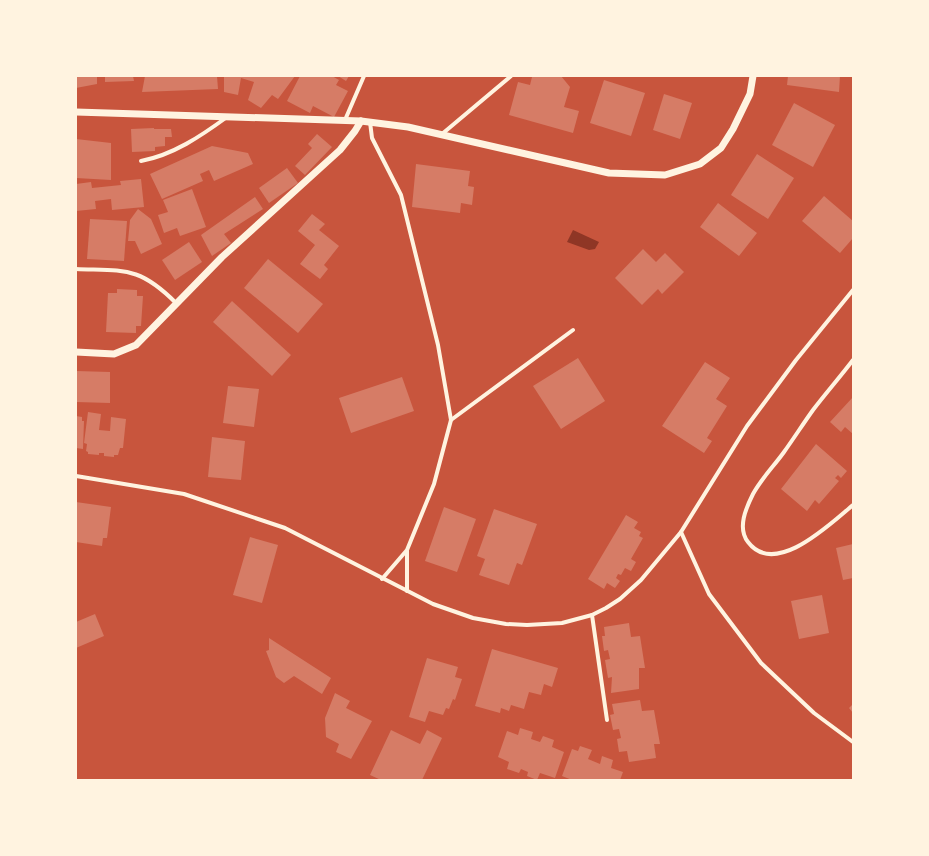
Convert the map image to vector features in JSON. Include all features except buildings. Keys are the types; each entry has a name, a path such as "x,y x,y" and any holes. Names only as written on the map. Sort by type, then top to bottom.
{"street":[{"path":"345,120 364,76"},
{"path":"442,134 511,76"},
{"path":"76,112 361,121 408,127 442,134 609,173 665,175 700,164 721,148 733,129 750,94 754,76"},
{"path":"142,161 158,158 205,133 229,116"},
{"path":"76,352 114,354 136,345 222,257 340,150 361,121"},
{"path":"370,122 372,138 401,195 438,346 451,420 434,484 407,550 382,579"},
{"path":"76,269 126,271 143,276 159,286 176,303"},
{"path":"76,476 184,494 285,528 433,604 473,618 506,624 527,625 562,623 592,615 606,608 620,599 641,580 681,532 747,426 796,360 853,290"},
{"path":"451,420 574,330"},
{"path":"853,360 814,409 754,493 743,517 743,533 748,543 758,552 766,555 776,555 795,548 853,505"},
{"path":"681,532 710,594 761,663 814,714 853,742"},
{"path":"407,550 407,591"},
{"path":"592,615 607,720"}],"shaded area":[{"path":"573,230 599,242 595,249 589,250 567,242"}]}
